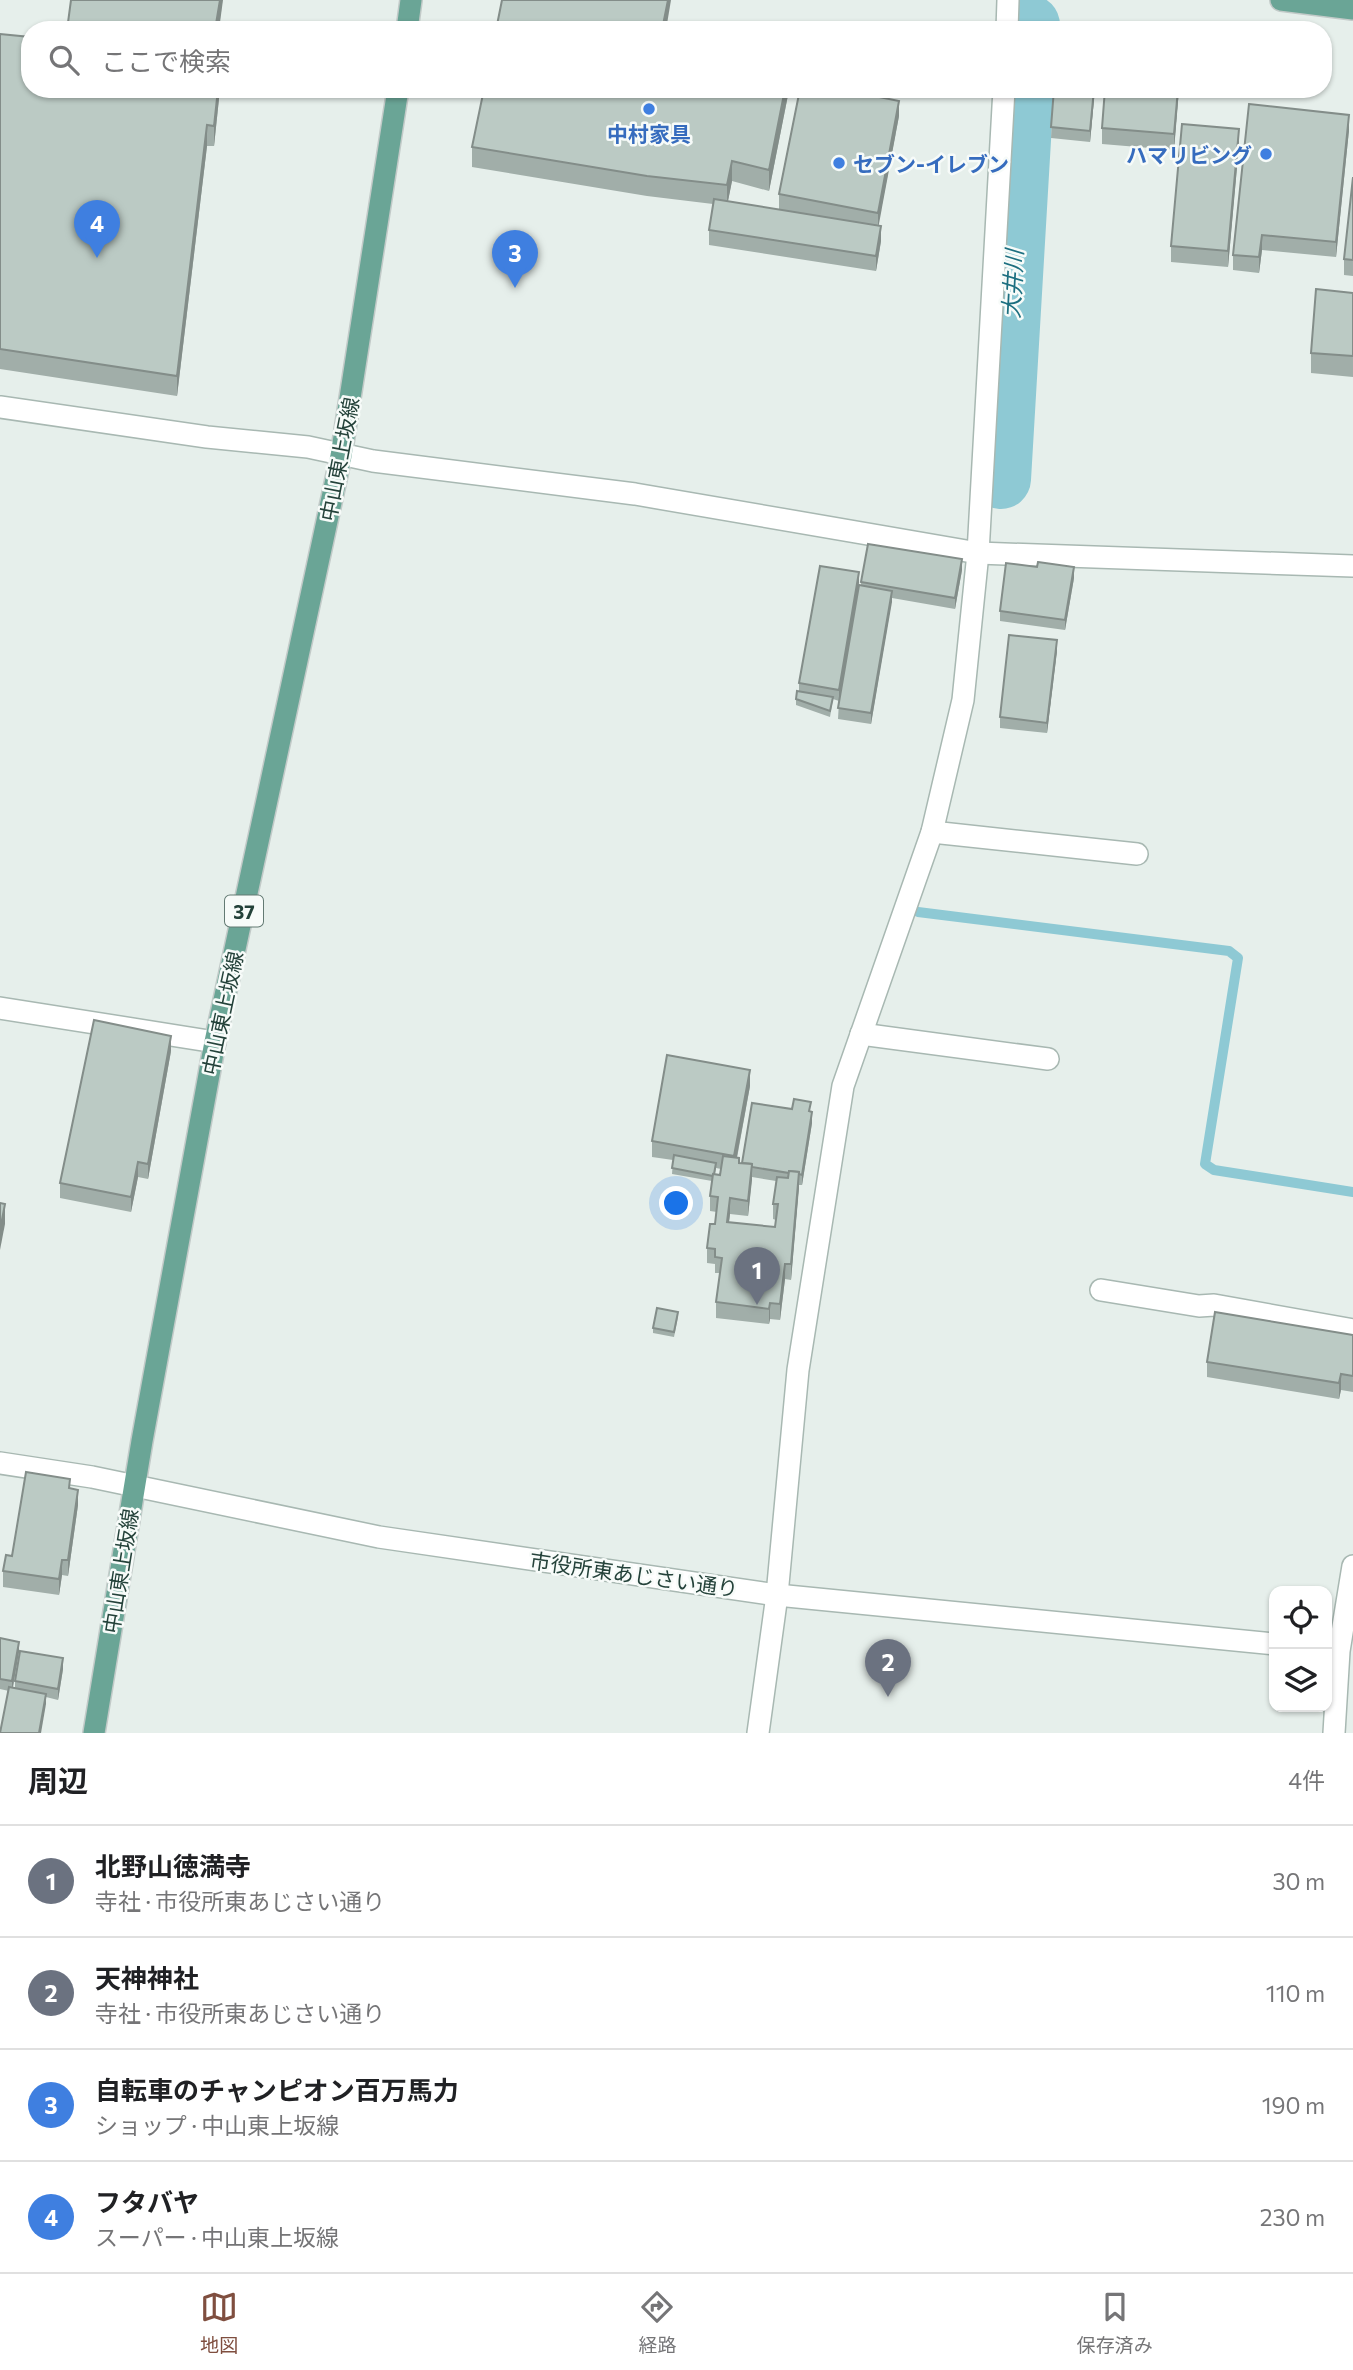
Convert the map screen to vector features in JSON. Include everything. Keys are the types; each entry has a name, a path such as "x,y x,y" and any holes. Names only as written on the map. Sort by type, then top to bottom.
{"main road":[{"path":"408,21 411,0"},
{"path":"1281,0 1353,9"},
{"name":"中山東上坂線","path":"94,1733 135,1486 215,1042 341,456 397,98"}],"street":[{"path":"1007,21 1008,0"},
{"path":"758,1733 777,1595 798,1370 843,1086 932,832 963,699 978,553 1003,98"},
{"path":"0,407 207,437 308,447 341,456 635,494 978,553 1353,566"},
{"path":"932,832 1137,854"},
{"path":"0,1009 215,1042"},
{"path":"861,1034 1048,1059"},
{"path":"1101,1290 1199,1306 1214,1305 1353,1330"},
{"name":"市役所東あじさい通り","path":"0,1463 135,1486 379,1536 777,1595 1269,1644"},
{"path":"1334,1733 1340,1650 1353,1566"}],"building":[{"path":"71,0 220,0 216,21 68,21"},
{"path":"502,0 668,0 664,21 498,21"},
{"path":"0,34 21,36 21,98 217,98 214,126 207,125 177,376 0,349"},
{"path":"482,98 783,98 769,170 732,161 727,185 647,176 472,147"},
{"name":"セブン-イレブン","path":"798,98 884,98 899,101 878,213 779,194"},
{"path":"1053,98 1093,98 1090,131 1051,127"},
{"path":"1104,98 1177,98 1174,134 1102,128"},
{"path":"1249,104 1349,115 1336,242 1262,235 1259,257 1233,255"},
{"path":"1182,124 1239,129 1228,251 1171,246"},
{"path":"1353,177 1353,260 1344,259"},
{"path":"714,199 881,226 876,256 709,230"},
{"path":"1316,289 1353,293 1353,356 1311,353"},
{"path":"868,544 962,559 955,598 861,582"},
{"path":"1038,562 1074,567 1065,620 1000,611 1006,563 1037,567"},
{"path":"820,566 859,572 839,690 799,683"},
{"path":"859,585 892,591 871,713 838,708"},
{"path":"1009,635 1057,640 1047,723 1000,717"},
{"path":"797,691 833,697 830,711 796,699"},
{"path":"94,1020 171,1036 148,1164 138,1162 131,1197 60,1183"},
{"path":"667,1055 750,1070 734,1156 652,1141"},
{"path":"794,1099 811,1102 809,1111 812,1112 802,1175 799,1172 789,1173 742,1163 752,1103 792,1109"},
{"path":"674,1155 716,1163 713,1176 672,1168"},
{"path":"723,1156 739,1158 739,1163 752,1164 748,1201 730,1198 727,1222 775,1227 778,1204 773,1204 777,1177 788,1178 789,1171 799,1172 791,1264 785,1264 780,1304 770,1303 769,1309 716,1302 722,1258 715,1257 715,1249 707,1248 710,1224 715,1224 718,1197 710,1196 713,1174 720,1175"},
{"path":"0,1203 5,1204 0,1230"},
{"path":"657,1308 678,1312 674,1332 653,1328"},
{"path":"1215,1312 1353,1335 1353,1376 1341,1374 1339,1383 1207,1362"},
{"path":"26,1472 70,1479 69,1488 78,1490 68,1560 62,1560 59,1579 3,1571 6,1555 12,1556"},
{"path":"0,1638 19,1642 12,1681 0,1679"},
{"path":"20,1651 63,1658 58,1689 15,1681"},
{"path":"9,1687 46,1694 39,1733 0,1733"}],"waterway":[{"name":"大井川","path":"1001,479 1023,98"},
{"path":"918,912 1229,951 1238,958 1205,1164 1214,1170 1353,1192"}],"place":[{"name":"中村家具","path":"649,109"},
{"name":"ハマリビング","path":"1266,154"},
{"name":"セブン-イレブン","path":"839,163"},
{"name":"フタバヤ","path":"97,258"},
{"name":"自転車のチャンピオン百万馬力","path":"515,288"},
{"name":"北野山徳満寺","path":"757,1305"},
{"name":"天神神社","path":"888,1697"}]}
